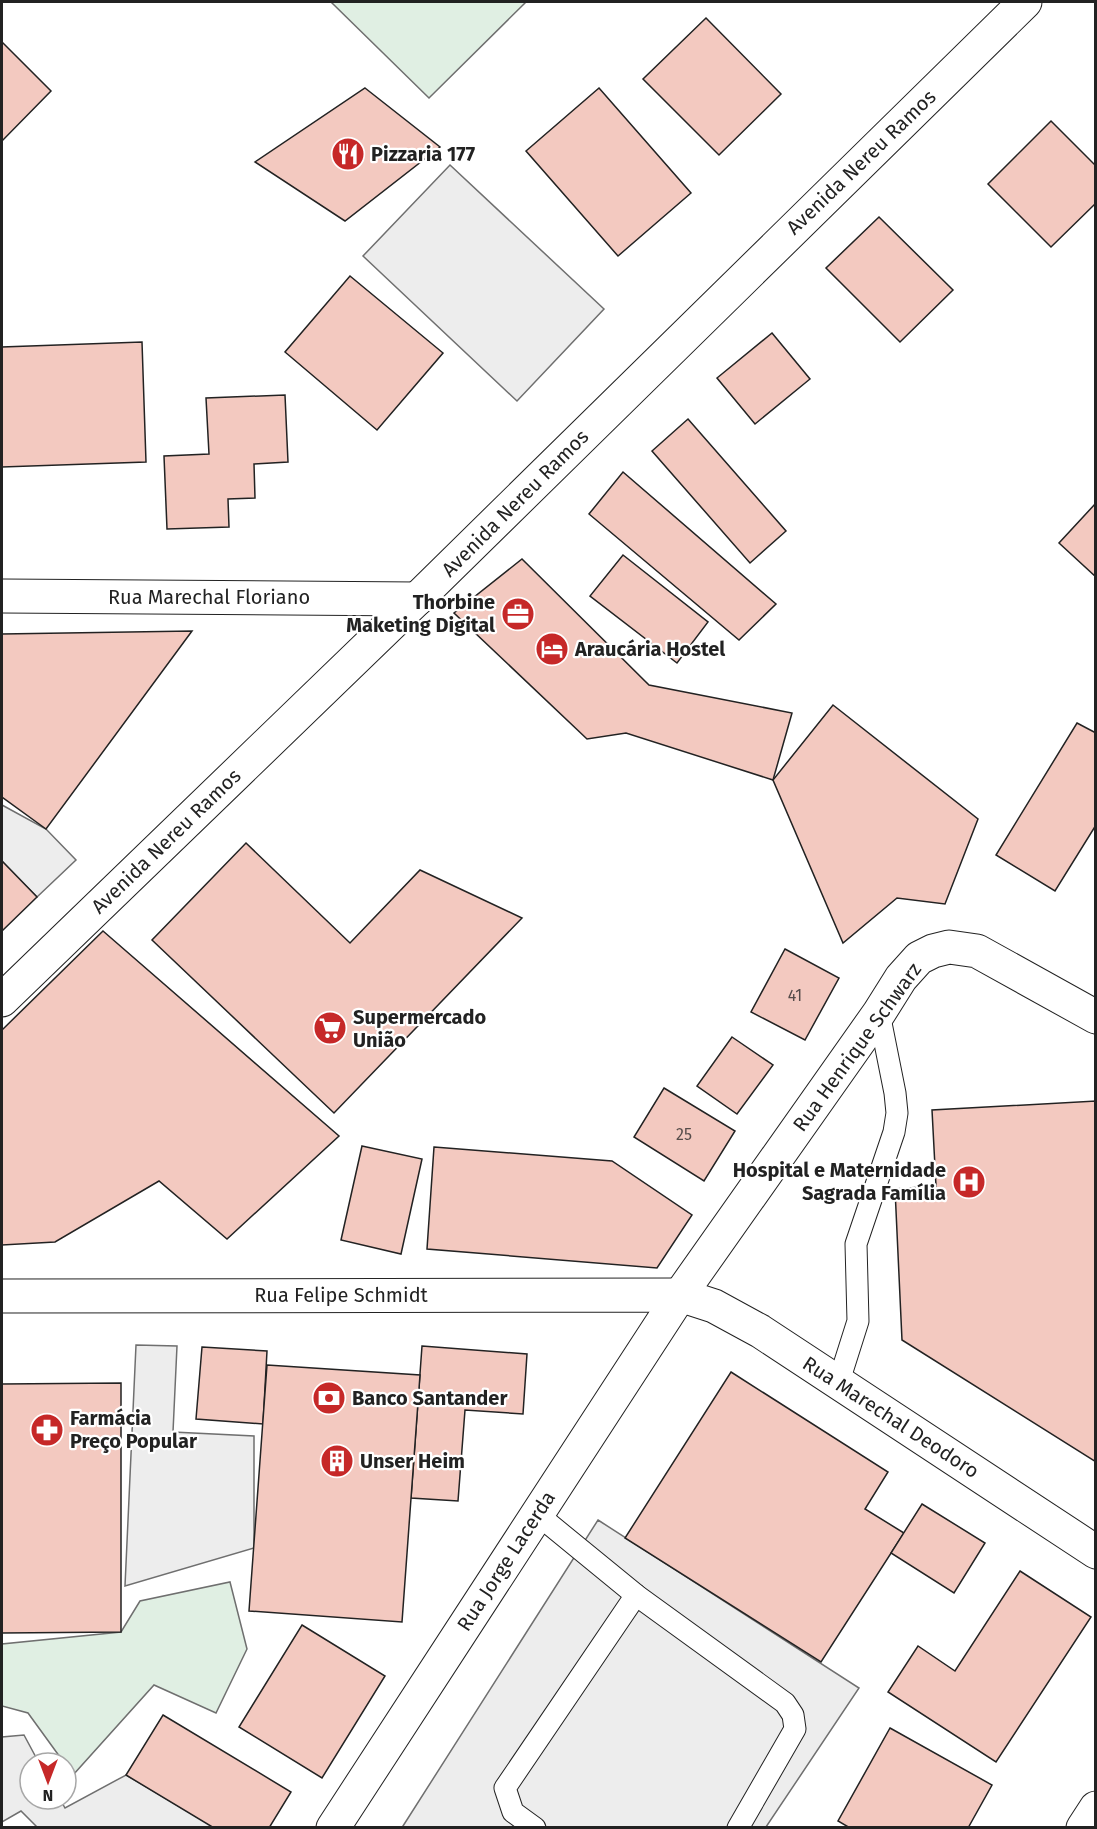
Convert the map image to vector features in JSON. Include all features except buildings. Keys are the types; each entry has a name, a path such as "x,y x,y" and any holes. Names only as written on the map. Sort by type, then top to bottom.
{"street":[{"name":"Avenida Nereu Ramos","path":"2,1000 417,599 1025,2"},
{"name":"Rua Marechal Floriano","path":"2,596 417,599"},
{"name":"Rua Henrique Schwarz","path":"680,1295 879,1013 901,978 919,958 949,947 977,951 1095,1017"},
{"name":"Rua Felipe Schmidt","path":"2,1296 680,1295"},
{"name":"Rua Marechal Deodoro","path":"680,1295 714,1306 760,1331 1095,1552"},
{"name":"Rua Jorge Lacerda","path":"333,1827 680,1295"},
{"path":"1083,1827 1095,1809"}],"lane":[{"path":"839,1381 858,1321 856,1244 894,1132 897,1113 879,1013"},
{"path":"537,1514 636,1595 785,1703 793,1715 795,1729 738,1827"},
{"path":"535,1827 513,1812 505,1788 636,1595"}],"green space":[{"path":"331,2 526,2 429,98"},
{"path":"230,1582 247,1649 216,1713 154,1685 78,1769 78,1751 56,1751 28,1713 2,1706 2,1644 121,1632 140,1601"}],"shaded area":[{"path":"450,165 604,309 517,401 363,256"},
{"path":"2,805 46,829 76,860 37,897 2,861"},
{"path":"136,1345 177,1346 173,1432 254,1436 254,1548 125,1586"},
{"path":"598,1520 859,1688 766,1827 405,1828 403,1826"},
{"path":"24,1735 33,1751 18,1751 18,1811 21,1811 2,1822 2,1737"},
{"path":"126,1775 214,1827 37,1827 21,1811 78,1811 78,1801"}],"place":[{"name":"Pizzaria 177","path":"348,154"},
{"name":"Thorbine Maketing Digital","path":"518,614"},
{"name":"Araucária Hostel","path":"552,649"},
{"name":"Supermercado União","path":"330,1028"},
{"name":"Hospital e Maternidade Sagrada Família","path":"969,1182"},
{"name":"Banco Santander","path":"329,1398"},
{"name":"Farmácia Preço Popular","path":"47,1430"},
{"name":"Unser Heim","path":"337,1461"}]}
